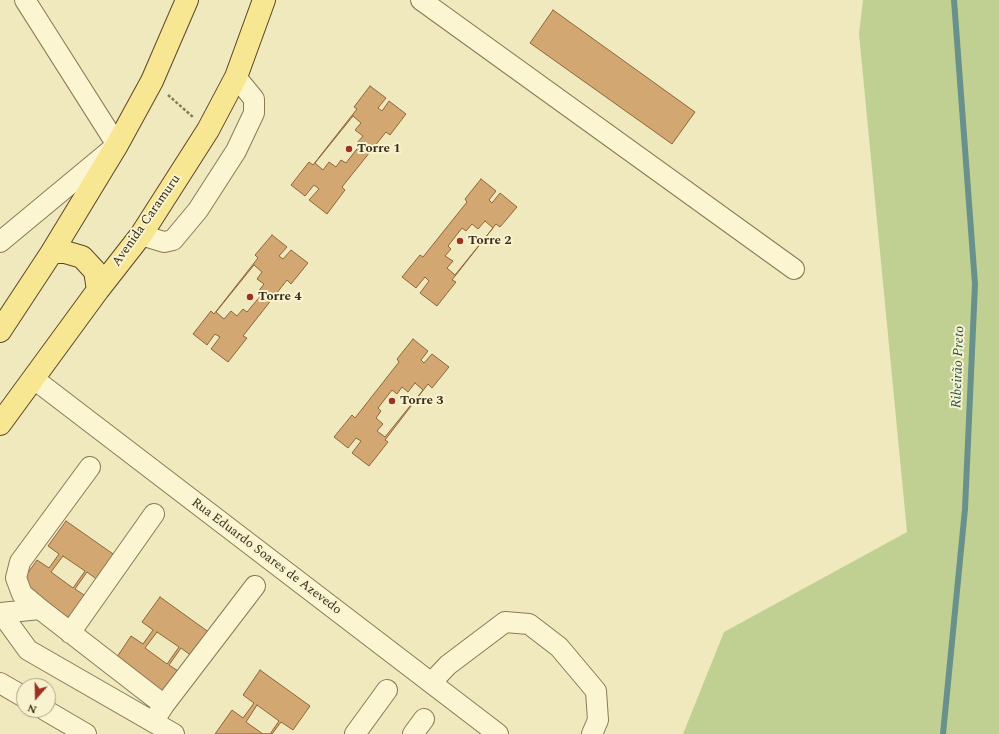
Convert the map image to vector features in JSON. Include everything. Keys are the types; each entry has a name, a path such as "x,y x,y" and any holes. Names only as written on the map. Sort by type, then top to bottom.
{"main road":[{"path":"0,331 52,252 117,145 152,81 188,0"},
{"name":"Avenida Caramuru","path":"0,424 98,290 141,235 208,130 236,77 264,0"},
{"path":"52,252 65,252 82,257 94,271 98,290"}],"street":[{"path":"0,242 117,145 25,0"},
{"path":"421,0 794,269"},
{"path":"141,235 164,242 173,240 198,210 236,151 254,113 254,99 236,77"},
{"name":"Rua Eduardo Soares de Azevedo","path":"34,379 498,734"},
{"path":"90,467 20,562 16,578 22,594 164,706"},
{"path":"70,633 154,514"},
{"path":"153,722 256,586"},
{"path":"1,613 40,609"},
{"path":"1,613 28,650 174,734"},
{"path":"431,683 448,665 505,622 529,624 559,647 596,691 598,720 592,734"},
{"path":"0,683 16,692"},
{"path":"355,734 387,690"},
{"path":"56,716 86,734"}],"path":[{"path":"152,81 208,130"}],"green space":[{"path":"863,0 999,0 999,734 683,734 724,632 907,532 859,34"}],"building":[{"path":"553,10 695,112 672,144 530,43"},
{"name":"Torre 1","path":"370,86 386,98 378,108 382,111 389,101 406,114 390,135 386,132 342,187 345,190 327,214 309,200 319,189 314,185 305,196 291,185 309,162 313,165 357,109 354,107"},
{"path":"353,116 361,123 355,130 363,136 357,143 360,145 346,163 341,160 336,167 329,162 323,170 315,163"},
{"name":"Torre 2","path":"481,179 496,191 489,200 492,203 500,193 517,207 500,227 496,224 452,280 456,282 437,306 420,293 429,281 425,277 416,288 402,277 420,255 423,257 467,202 465,199"},
{"path":"485,221 493,228 455,275 447,268 453,261 445,256 451,249 448,246 462,228 466,231 472,224 478,229"},
{"name":"Torre 4","path":"272,235 287,247 279,256 283,259 291,250 308,263 291,284 287,280 243,336 247,338 228,362 211,349 220,337 215,334 207,345 193,334 211,311 214,314 258,258 255,255"},
{"path":"254,265 262,272 257,279 264,284 258,292 262,294 247,312 243,309 237,316 231,311 224,319 216,312"},
{"name":"Torre 3","path":"413,339 428,351 421,360 424,363 432,354 449,367 432,388 428,384 385,440 388,442 369,466 352,453 361,441 356,438 348,448 334,437 352,415 355,418 399,362 397,359"},
{"path":"415,383 423,390 385,437 377,431 383,424 376,418 381,411 378,408 392,390 397,394 402,387 408,392"},
{"path":"66,521 116,556 99,581 87,572 75,589 87,597 71,620 20,584 37,560 49,568 59,554 48,546"},
{"path":"63,556 85,571 73,588 51,572"},
{"path":"160,597 210,633 193,657 181,648 169,665 181,673 164,696 115,660 131,636 143,644 153,630 142,622"},
{"path":"157,632 179,647 167,664 145,648"},
{"path":"260,670 310,706 293,730 281,722 272,734 215,734 232,710 243,718 254,703 243,695"},
{"path":"257,705 279,721 270,734 263,734 246,722"}],"waterway":[{"name":"Ribeirão Preto","path":"943,734 965,509 975,284 954,0"}],"place":[{"name":"Torre 1","path":"349,149"},
{"name":"Torre 2","path":"460,241"},
{"name":"Torre 4","path":"250,297"},
{"name":"Torre 3","path":"392,401"}]}
